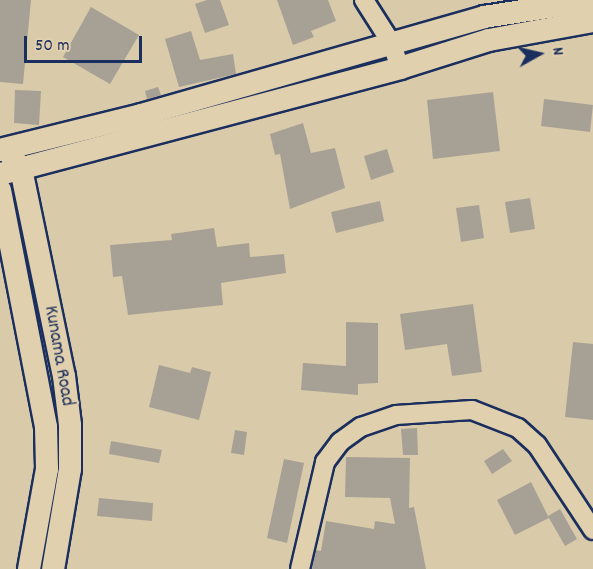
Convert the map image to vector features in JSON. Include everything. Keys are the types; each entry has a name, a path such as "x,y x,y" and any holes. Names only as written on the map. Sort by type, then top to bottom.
{"main road":[{"path":"2,144 392,44 484,16 592,0"},
{"path":"11,172 400,68 508,36 593,21"},
{"name":"Kunama Road","path":"2,144 64,376 70,425 69,479 53,569"},
{"name":"Kunama Road","path":"0,190 46,427 47,469 29,569"}],"street":[{"path":"364,0 392,44 400,68"},
{"path":"300,569 325,462 340,442 361,427 396,415 472,410 498,417 518,428 537,445 593,530"}],"building":[{"path":"0,0 31,0 23,84 0,82"},
{"path":"207,0 220,0 229,25 205,33 195,4"},
{"path":"277,0 328,0 336,21 311,31 314,37 293,45"},
{"path":"91,7 139,35 110,84 63,57"},
{"path":"191,31 200,60 233,54 236,74 179,87 165,39"},
{"path":"158,87 161,95 147,99 145,91"},
{"path":"15,90 41,91 39,125 14,123"},
{"path":"493,92 500,151 433,159 427,100"},
{"path":"544,99 593,105 590,132 541,126"},
{"path":"303,123 311,153 335,148 345,188 290,209 280,154 275,155 270,134"},
{"path":"387,149 394,172 371,180 364,156"},
{"path":"530,198 535,229 510,233 505,202"},
{"path":"380,201 384,221 336,233 331,212"},
{"path":"479,205 484,238 461,242 456,208"},
{"path":"214,228 217,247 249,243 250,257 284,254 286,273 221,283 223,305 128,315 122,276 113,277 110,245 172,240 171,234"},
{"path":"473,304 482,372 452,376 447,344 405,350 400,314"},
{"path":"346,322 378,323 378,383 358,384 358,395 301,390 303,363 346,366"},
{"path":"573,342 593,344 593,420 565,417"},
{"path":"159,365 190,373 192,367 211,372 199,420 149,407"},
{"path":"417,428 418,455 403,455 401,429"},
{"path":"235,430 247,432 244,455 231,453"},
{"path":"111,441 162,450 159,463 109,454"},
{"path":"503,449 512,461 492,474 484,461"},
{"path":"346,457 410,458 409,508 414,507 426,569 312,569 316,550 321,551 326,521 374,529 375,521 395,524 390,498 345,497"},
{"path":"284,459 304,463 287,543 267,538"},
{"path":"531,482 548,516 560,509 577,539 565,546 549,518 515,535 497,500"},
{"path":"99,498 153,503 152,521 97,516"}]}
